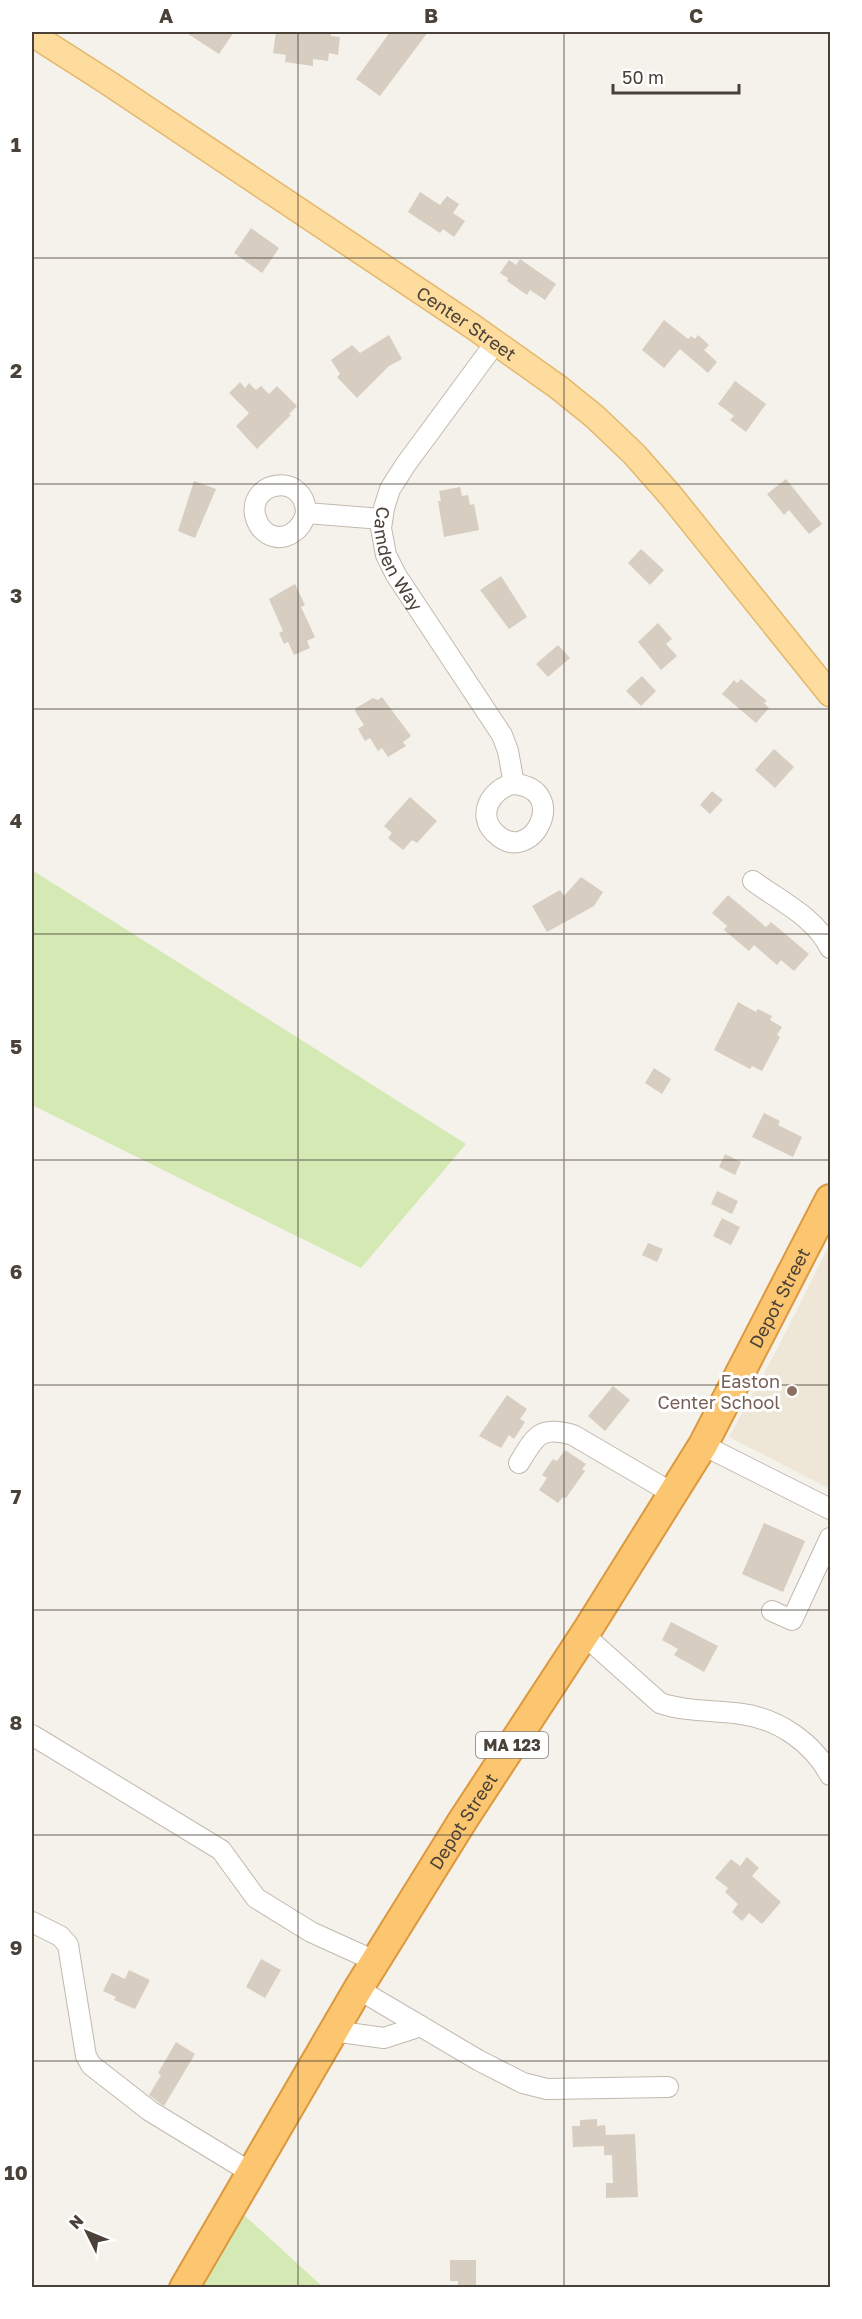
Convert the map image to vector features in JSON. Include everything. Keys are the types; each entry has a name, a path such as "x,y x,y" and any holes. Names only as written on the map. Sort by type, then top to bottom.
{"highway":[{"name":"Depot Street","path":"184,2288 375,1961 703,1445 824,1227 831,1199"}],"main road":[{"name":"Center Street","path":"32,34 496,342 573,399 634,454 676,501 831,694"}],"street":[{"name":"Camden Way","path":"496,342 398,474 388,495 382,519 382,538 392,568 502,735 508,751 514,784"},
{"path":"306,513 382,519"},
{"path":"753,881 808,920 823,933 831,948"},
{"path":"519,1463 535,1437 555,1430 573,1435 672,1493"},
{"path":"703,1445 831,1509"},
{"path":"772,1611 792,1620 831,1538"},
{"path":"584,1635 660,1703 672,1707 745,1714 772,1723 799,1738 815,1752 831,1775"},
{"path":"32,1735 221,1850 256,1898 311,1932 375,1961"},
{"path":"32,1922 60,1936 68,1945 86,2056 91,2065 150,2111 250,2172"},
{"path":"358,1989 478,2060 523,2083 547,2089 668,2087"},
{"path":"333,2031 384,2038 421,2026"}],"shaded area":[{"name":"Easton Center School","path":"830,1243 830,1489 729,1437 779,1346"}],"green space":[{"path":"32,870 466,1144 361,1268 32,1105"},
{"path":"243,2214 323,2287 202,2288"}],"building":[{"path":"185,32 234,32 219,54"},
{"path":"276,32 331,32 331,36 340,37 338,55 329,53 328,61 313,59 313,66 285,62 286,55 273,53"},
{"path":"390,32 428,32 380,96 356,79"},
{"path":"420,192 440,205 447,196 459,204 453,213 465,221 454,237 443,229 440,233 408,212"},
{"path":"251,228 279,248 262,273 234,253"},
{"path":"520,259 556,284 545,300 530,290 527,295 500,273 509,260 516,265"},
{"path":"664,320 688,339 691,336 695,339 698,335 709,345 704,350 717,362 708,373 680,349 664,368 642,350"},
{"path":"389,335 402,359 389,366 357,398 337,377 340,374 331,360 352,345 360,353"},
{"path":"735,381 766,404 746,432 730,420 734,416 718,404"},
{"path":"240,382 245,388 249,383 256,390 261,386 269,394 277,386 297,406 257,449 236,426 249,413 229,393"},
{"path":"786,479 822,524 809,534 789,510 784,515 767,494"},
{"path":"194,481 216,489 195,538 178,531"},
{"path":"460,487 462,496 468,495 470,505 474,504 479,530 444,537 438,501 441,501 439,491"},
{"path":"641,549 664,570 650,585 628,563"},
{"path":"501,576 527,617 509,629 480,590"},
{"path":"295,584 305,605 301,607 315,637 307,641 310,648 294,655 288,642 284,644 279,633 283,631 269,599"},
{"path":"658,623 672,639 666,644 677,656 661,670 638,642"},
{"path":"558,645 570,658 548,677 536,664"},
{"path":"642,676 656,691 641,706 626,691"},
{"path":"741,679 767,701 764,703 769,708 756,723 722,694 734,680 737,683"},
{"path":"382,697 411,736 403,742 406,746 388,757 382,748 378,751 370,738 365,741 358,729 364,725 355,711 356,708 373,698 378,700"},
{"path":"774,749 794,767 775,788 755,770"},
{"path":"712,791 723,800 710,814 700,805"},
{"path":"410,797 437,821 417,843 412,840 403,850 388,838 392,833 384,826"},
{"path":"581,877 603,892 594,906 547,932 532,906 560,890 564,896"},
{"path":"728,895 766,927 771,922 809,954 794,971 781,960 777,965 754,945 749,951 724,930 727,926 712,913"},
{"path":"738,1002 756,1012 758,1009 772,1016 770,1020 782,1027 777,1035 780,1037 762,1071 752,1066 750,1069 714,1050"},
{"path":"654,1068 671,1079 662,1094 645,1083"},
{"path":"764,1113 780,1121 778,1125 802,1137 793,1157 752,1137"},
{"path":"725,1154 741,1162 735,1175 719,1167"},
{"path":"717,1191 738,1201 732,1214 711,1204"},
{"path":"722,1218 740,1227 731,1245 713,1236"},
{"path":"648,1243 663,1249 657,1262 642,1255"},
{"path":"613,1386 630,1400 605,1431 588,1416"},
{"path":"507,1395 527,1409 520,1419 525,1422 514,1439 509,1435 501,1448 479,1436"},
{"path":"565,1450 586,1464 582,1469 585,1471 566,1498 563,1497 558,1503 539,1490 547,1478 542,1475 553,1459 557,1461"},
{"path":"764,1523 805,1541 783,1592 742,1574"},
{"path":"671,1622 718,1646 704,1672 674,1655 678,1649 662,1640"},
{"path":"747,1857 759,1868 752,1876 781,1902 762,1924 749,1913 742,1921 732,1912 738,1904 725,1892 728,1888 715,1878 731,1859 740,1866"},
{"path":"261,1959 281,1970 265,1998 246,1987"},
{"path":"129,1970 150,1980 135,2009 114,2000 116,1997 103,1991 112,1973 125,1979"},
{"path":"176,2042 195,2054 164,2106 149,2095 161,2075 158,2073"},
{"path":"597,2119 597,2126 605,2125 606,2135 635,2134 638,2197 606,2198 606,2183 613,2183 612,2155 604,2155 604,2146 573,2147 572,2126 580,2126 580,2120"},
{"path":"450,2260 476,2260 476,2288 458,2288 458,2281 450,2281"}],"place":[{"name":"Easton Center School","path":"792,1391"}]}
